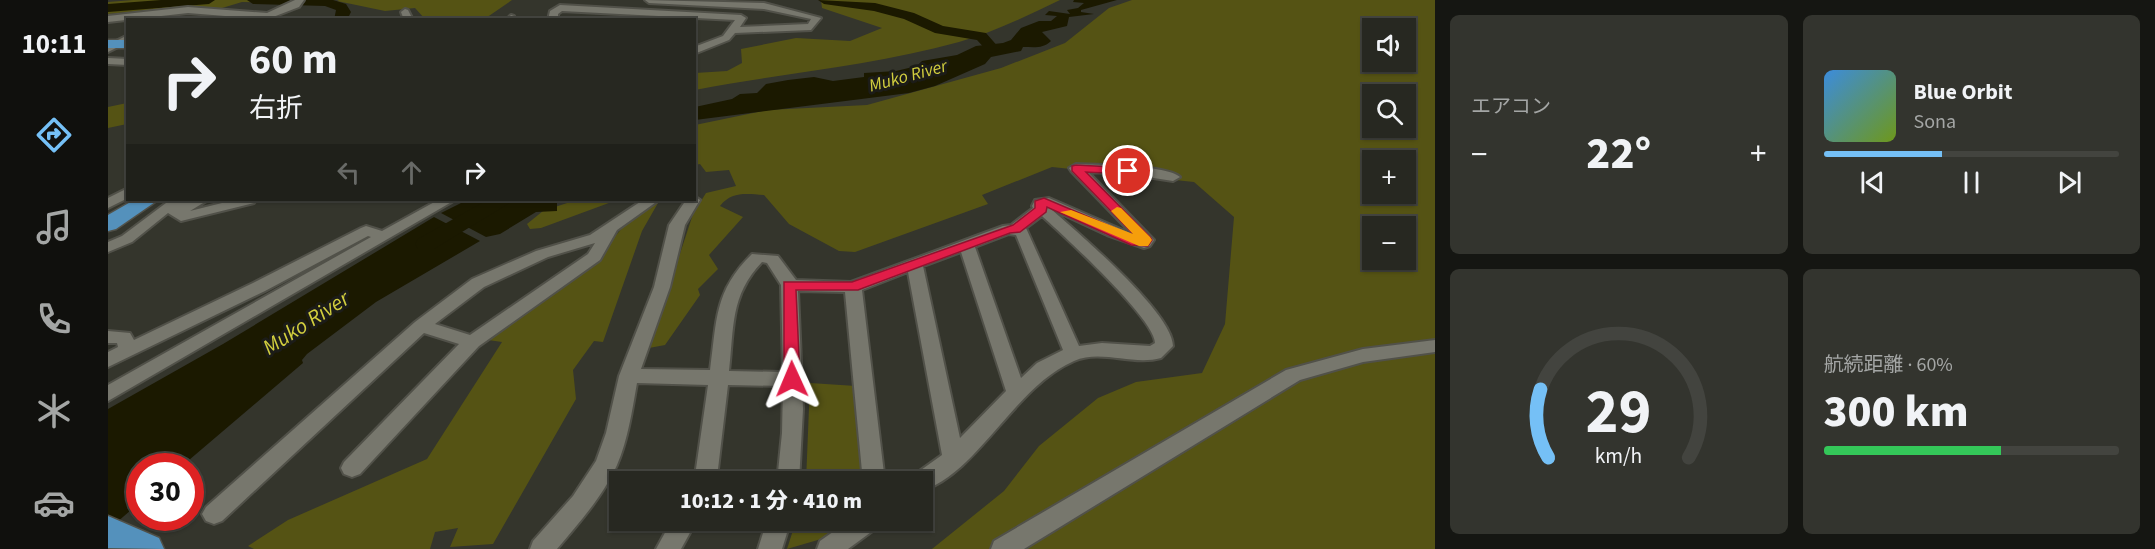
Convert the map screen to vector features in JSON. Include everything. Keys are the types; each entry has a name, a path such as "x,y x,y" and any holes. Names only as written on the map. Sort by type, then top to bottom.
{"highway":[{"path":"108,224 146,201"},
{"path":"108,531 146,549"}],"street":[{"path":"108,19 183,9 231,10 269,18 296,5 300,0"},
{"path":"649,0 764,6 816,18 811,27 734,30"},
{"path":"697,54 726,38 734,30 749,6"},
{"path":"553,18 553,14 560,8 741,18"},
{"path":"696,24 702,16"},
{"path":"108,29 126,26"},
{"path":"108,61 126,62"},
{"path":"933,474 954,459 1016,393 1044,368 1073,353 1102,350 1154,353 1164,346 1164,337 1106,266 1042,209 1040,203 1049,202 1065,212 1144,243 1146,240 1076,168 1128,171 1173,177"},
{"path":"108,204 126,193"},
{"path":"108,247 125,239 159,211 178,201"},
{"path":"199,201 176,213 181,218 245,201"},
{"path":"108,394 252,314 446,201"},
{"path":"214,514 421,326 477,283 542,254 595,238 650,201"},
{"path":"542,549 581,503 606,464 617,433 629,376 662,287 677,225 692,201"},
{"path":"1016,229 1042,209"},
{"path":"352,468 472,342 594,257 614,225"},
{"path":"789,285 853,287 1008,229 1016,229 1022,232 1073,353"},
{"path":"108,360 366,231 383,236"},
{"path":"966,245 1016,393"},
{"path":"706,471 729,297 740,275 758,257 772,259 787,278 789,285 792,379 790,471"},
{"path":"915,265 954,459"},
{"path":"853,287 873,471"},
{"path":"421,326 472,342"},
{"path":"108,337 124,337 129,351"},
{"path":"1003,549 1293,375 1361,353 1435,346"},
{"path":"629,376 792,379"},
{"path":"668,549 679,531"},
{"path":"770,549 776,531"},
{"path":"829,549 854,531"}],"shaded area":[{"path":"293,0 291,3 242,2 222,8 181,7 108,14 108,2"},
{"path":"512,0 486,18 424,18 415,8 385,11 337,1"},
{"path":"821,0 1060,0 1023,18 959,42 893,57 696,90 696,73 727,71 742,63 741,49 796,38 850,41 882,28 822,8"},
{"path":"1132,0 1435,0 1435,549 932,549 1004,491 1039,446 1098,398 1136,382 1202,373 1225,324 1234,217 1194,182 1052,167 982,195 988,204 855,252 839,251 789,224 764,195 734,196 720,206 743,217 709,255 718,269 698,289 700,295 665,345 649,348 693,214 706,193 736,186 729,170 706,172 700,164 696,165 696,125 768,110 867,105 1001,68 1065,43 1109,8"},
{"path":"126,103 126,124 108,128 108,107"},
{"path":"573,201 614,201 541,228 530,229 527,224 543,211"},
{"path":"658,203 642,231 603,342 594,341 573,370 576,399 493,544 450,547 458,528 435,532 430,549 254,549 248,546 288,520 427,459 502,342 488,340 600,254 629,220"},
{"path":"810,383 856,386 866,471 806,471"},
{"path":"793,531 837,531 828,537 787,549"}],"water":[{"path":"1074,0 1117,0 1081,10 1081,12 1094,14 1069,17 1067,26 1042,32 1051,41 1045,45 1023,47 1021,51 991,57 985,64 935,86 909,93 696,120 696,107 732,99 740,94 757,93 766,84 814,77 833,81 864,77 864,73 896,71 917,66 922,61 957,55 976,46 1003,43 1011,40 1021,28 1039,21 1051,21 1057,16 1045,15 1049,11 1070,14 1067,10 1078,8 1084,3 1073,2"},
{"path":"465,201 559,201 557,211 536,212 500,234 486,237 441,213"},
{"path":"434,217 480,241 376,302 307,354 302,360 303,363 197,453 126,453 126,514 108,530 108,409 223,344"}],"waterway":[{"path":"108,8 209,0"},
{"path":"253,0 326,2 341,7 344,12 341,18"},
{"path":"824,0 875,7 909,16 940,30 981,36 993,49"},
{"name":"Muko River","path":"426,244 499,201"}],"slow traffic":[{"path":"1066,212 1122,234 1136,242 1144,243 1146,240 1117,211"}],"route":[{"path":"792,379 789,285 853,287 1008,229 1016,229 1018,225 1042,209 1039,206 1044,202 1049,202 1065,212 1122,234 1136,242 1144,243 1146,240 1076,168 1128,171"}]}
